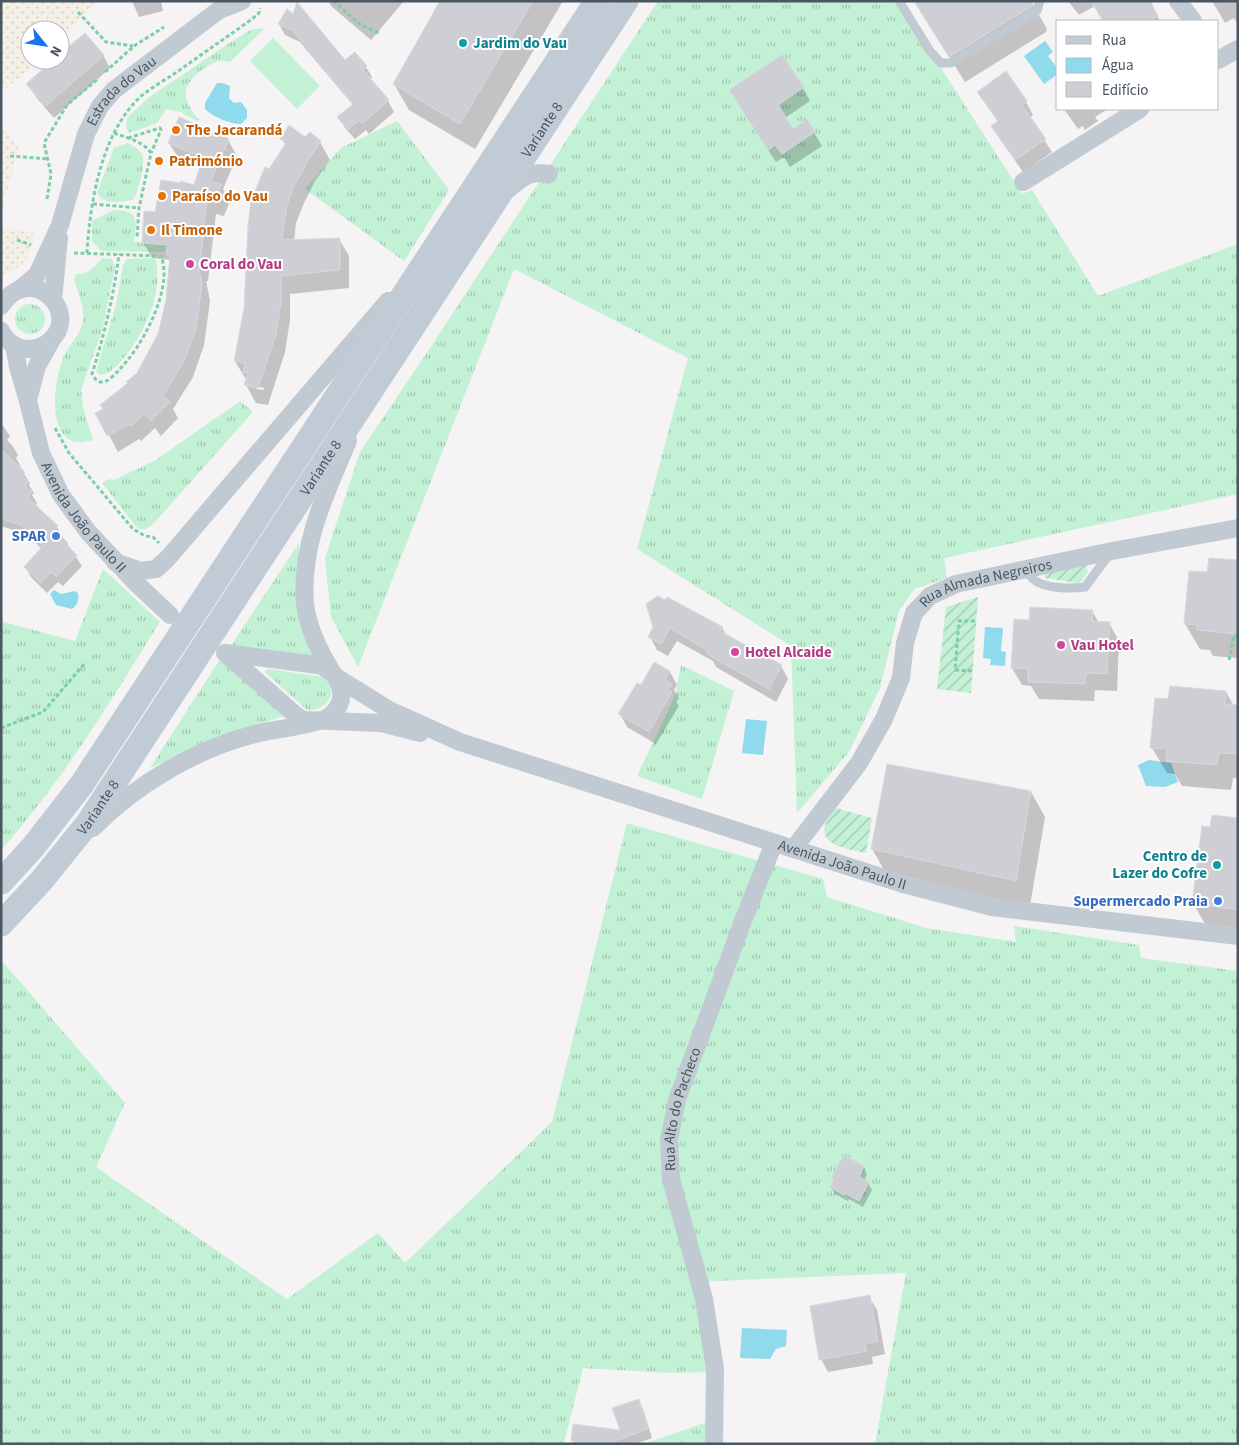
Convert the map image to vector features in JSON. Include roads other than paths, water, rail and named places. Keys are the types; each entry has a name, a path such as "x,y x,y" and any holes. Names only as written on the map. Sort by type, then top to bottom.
{"main road":[{"name":"Variante 8","path":"1,882 33,846 82,784 597,1"},
{"name":"Variante 8","path":"1,924 42,880 88,823 626,1"}],"street":[{"name":"Estrada do Vau","path":"1,306 6,299 37,275 60,225 86,134 100,106 114,90 196,27 219,10 242,1"},
{"path":"1178,1 1192,20"},
{"path":"1219,58 1238,49"},
{"path":"1023,182 1138,110"},
{"name":"Estrada do Vau","path":"53,300 60,225"},
{"path":"115,562 142,571 156,569 166,553 431,252"},
{"path":"19,290 32,288 44,292 53,300 59,311 60,323 37,366 28,400"},
{"path":"1,331 7,340 14,345 30,350 38,348 51,340"},
{"path":"42,880 98,823 126,799 171,768 228,741 316,721 332,714 339,705 342,694 334,675 322,655 314,635 306,605 305,578 308,548 318,511 348,440 403,342"},
{"name":"Avenida João Paulo II","path":"14,345 41,453 61,495 89,533 115,562 170,615 157,588 159,573 166,553"},
{"name":"Rua Almada Negreiros","path":"794,848 859,763 884,719 901,678 905,643 914,613 930,596 956,584 1112,551 1238,528"},
{"path":"225,653 322,666 389,710 460,742 381,723 304,720 225,653"},
{"name":"Avenida João Paulo II","path":"460,742 903,884 992,907 1238,936"},
{"name":"Rua Alto do Pacheco","path":"714,1444 715,1369 704,1299 671,1179 668,1140 677,1100 774,842"}],"lane":[{"path":"899,1 930,51 941,63 951,63 1037,11 1040,1"},
{"path":"1026,569 1034,580 1044,585 1071,589 1085,587 1112,551"}],"water":[{"path":"1045,41 1053,52 1048,56 1056,66 1056,75 1044,84 1024,56"},
{"path":"217,83 230,86 229,98 234,103 241,102 247,110 247,118 241,124 222,120 205,109 205,103"},
{"path":"54,590 61,594 75,591 78,593 76,606 72,609 56,605 50,594"},
{"path":"985,627 1003,628 1001,651 1006,652 1005,666 990,665 991,659 983,658"},
{"path":"746,719 767,721 763,755 742,753"},
{"path":"1149,760 1171,763 1178,782 1165,787 1146,786 1138,765"},
{"path":"742,1328 787,1330 786,1346 776,1349 770,1359 740,1358"}],"place":[{"name":"Jardim do Vau","path":"463,43"},
{"name":"The Jacarandá","path":"176,130"},
{"name":"Património","path":"159,161"},
{"name":"Paraíso do Vau","path":"162,196"},
{"name":"Il Timone","path":"151,230"},
{"name":"Coral do Vau","path":"190,264"},
{"name":"SPAR","path":"56,536"},
{"name":"Vau Hotel","path":"1061,645"},
{"name":"Hotel Alcaide","path":"735,652"},
{"name":"Centro de Lazer do Cofre","path":"1217,865"},
{"name":"Supermercado Praia","path":"1218,901"}]}
